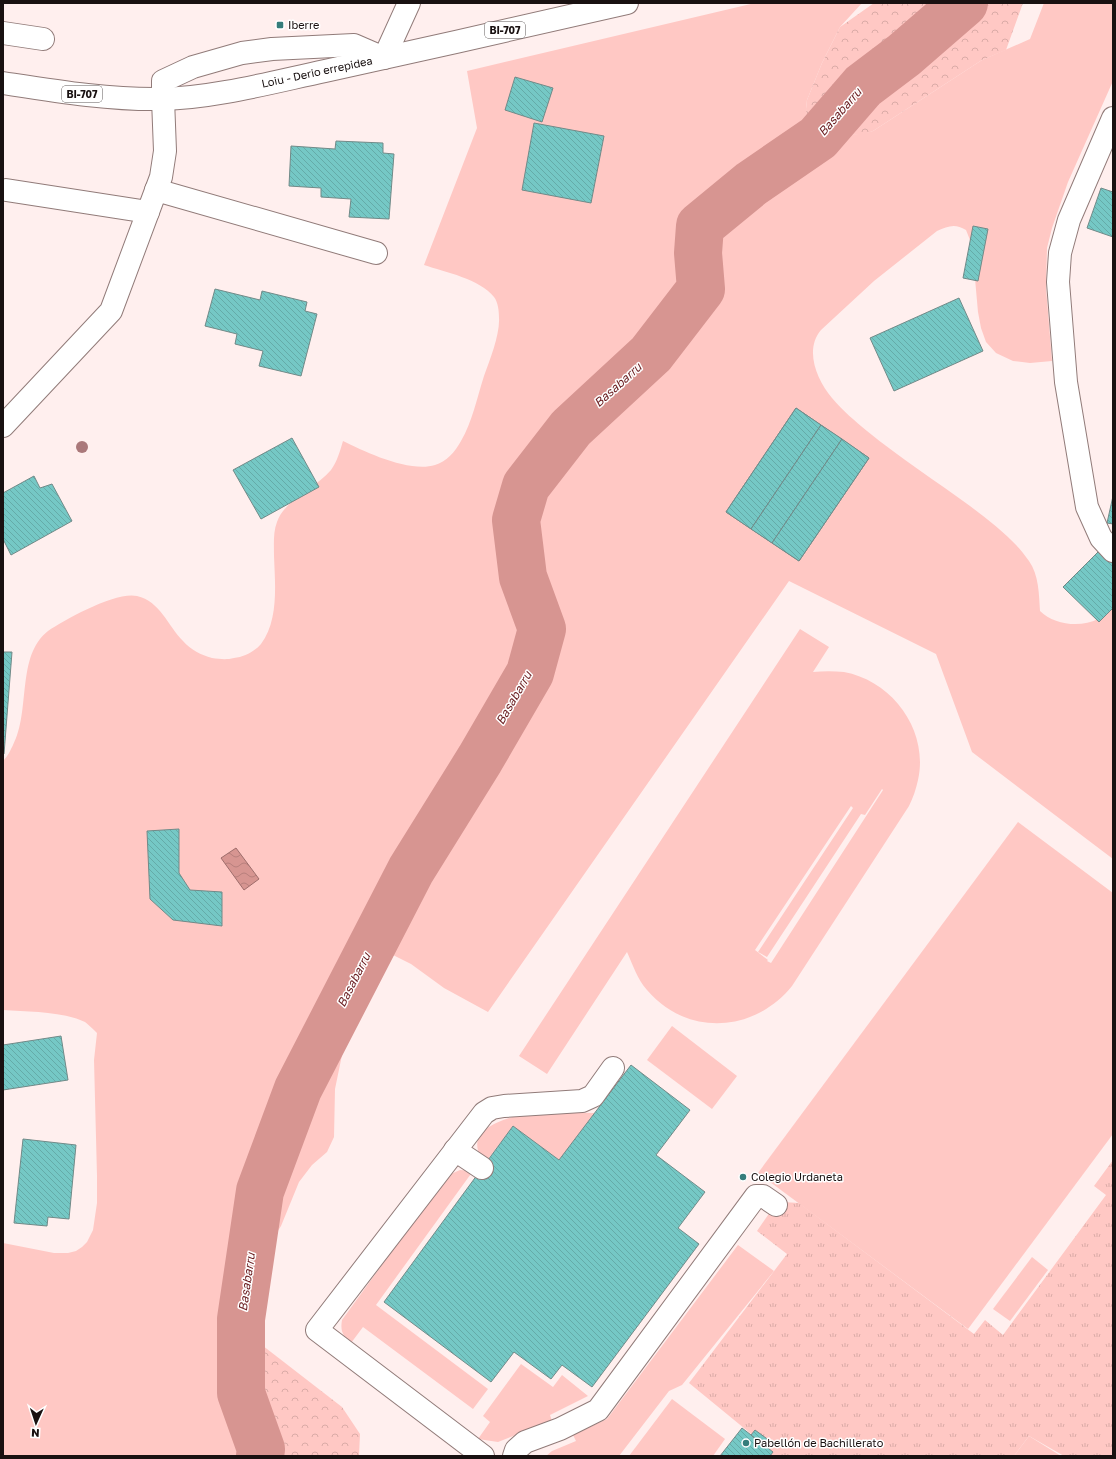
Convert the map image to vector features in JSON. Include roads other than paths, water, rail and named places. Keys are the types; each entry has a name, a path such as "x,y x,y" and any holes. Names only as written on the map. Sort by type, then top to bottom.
{"main road":[{"path":"3,426 111,311 161,177 165,151 163,80 193,66 242,53 272,49 354,45 384,58 409,3"},
{"name":"Loiu - Derio errepidea","path":"3,83 77,94 125,98 163,99 217,94 627,3"},
{"path":"3,33 43,39"},
{"path":"1113,118 1068,220 1060,253 1058,282 1066,382 1087,507 1101,538 1113,551"},
{"path":"6,190 148,212"},
{"path":"156,190 376,253"},
{"path":"483,1456 317,1330 484,1113 492,1108 504,1106 582,1101 593,1096 613,1068"},
{"path":"455,1150 482,1168"},
{"path":"514,1456 516,1450 525,1442 560,1429 598,1410 756,1196 763,1196 776,1205"}],"water":[{"path":"236,848 259,879 244,890 221,858"}],"waterway":[{"name":"Basabarru","path":"260,1456 261,1449 241,1393 241,1319 260,1191 298,1089 411,870 480,759 530,673 542,629 523,577 516,520 526,486 571,428 651,354 701,289 698,253 700,226 751,184 818,138 863,86 904,55 964,3"}],"place":[{"name":"Iberre","path":"280,25"},
{"name":"Colegio Urdaneta","path":"743,1177"},
{"name":"Pabellón de Bachillerato","path":"746,1443"}]}
